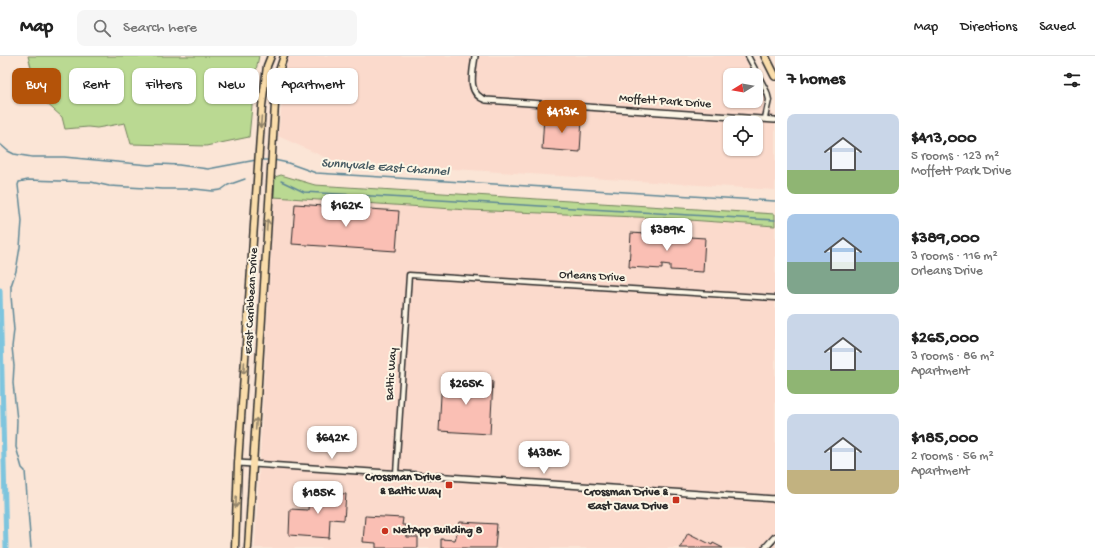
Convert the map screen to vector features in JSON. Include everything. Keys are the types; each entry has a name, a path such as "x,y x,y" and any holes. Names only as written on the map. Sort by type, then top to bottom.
{"highway":[{"path":"765,56 775,76"}],"main road":[{"name":"East Caribbean Drive","path":"234,548 238,463 262,106 267,66 271,56"},
{"name":"East Caribbean Drive","path":"248,548 271,169 278,74 284,56"},
{"path":"765,548 775,537"}],"street":[{"name":"Moffett Park Drive","path":"475,56 472,88 478,97 486,100 765,118 775,120"},
{"path":"748,56 767,92 769,100 765,118"},
{"name":"Orleans Drive","path":"409,275 775,298"},
{"name":"Baltic Way","path":"396,473 409,275"},
{"path":"238,463 775,499"}],"shaded area":[{"path":"289,56 744,56 750,68 723,68 723,108 763,108 763,94 775,118 775,190 333,161 278,136 282,104 358,104 358,68 286,68"},
{"path":"274,197 468,210 660,218 775,226 775,548 255,548"}],"green space":[{"path":"28,56 259,56 256,68 204,68 204,104 252,104 249,137 206,146 131,144 125,123 97,128 88,127 65,129 62,117 47,104 61,104 61,68 31,68"},
{"path":"281,175 315,185 775,214 775,226 660,218 468,210 274,197 275,177"}],"building":[{"path":"544,116 582,119 580,152 542,149"},
{"path":"295,204 399,211 396,251 292,244"},
{"path":"661,231 674,232 674,236 705,238 703,272 670,270 670,265 662,264 662,269 629,267 631,233 661,235"},
{"path":"442,378 493,381 490,434 439,431"},
{"path":"309,492 346,494 344,520 330,519 329,538 289,535 290,509 308,510"},
{"name":"NetApp Building 8","path":"365,516 403,518 402,525 405,525 407,537 418,537 418,548 376,548 376,543 363,542"},
{"path":"460,522 497,524 495,548 441,548 441,539 455,540"},
{"path":"688,533 712,545 713,543 723,548 680,548"}],"waterway":[{"name":"Sunnyvale East Channel","path":"0,144 14,154 32,157 64,157 149,165 179,165 208,169 256,160"},
{"name":"Sunnyvale East Channel","path":"260,160 270,160"},
{"name":"Sunnyvale East Channel","path":"274,160 288,163 316,173 775,201"},
{"path":"31,548 25,471 22,468 16,447 17,420 13,383 14,366 12,347 14,330 11,286 16,271 20,247 22,221 18,185 19,182 28,180 91,182 109,186 213,191 221,190 228,185 245,179"},
{"path":"281,181 304,192 775,220"},
{"path":"0,290 6,548"}],"tram line":[{"path":"770,548 775,543"}],"place":[{"name":"Crossman Drive & Baltic Way","path":"449,485"},
{"name":"Crossman Drive & East Java Drive","path":"676,500"},
{"name":"NetApp Building 8","path":"385,531"}]}
